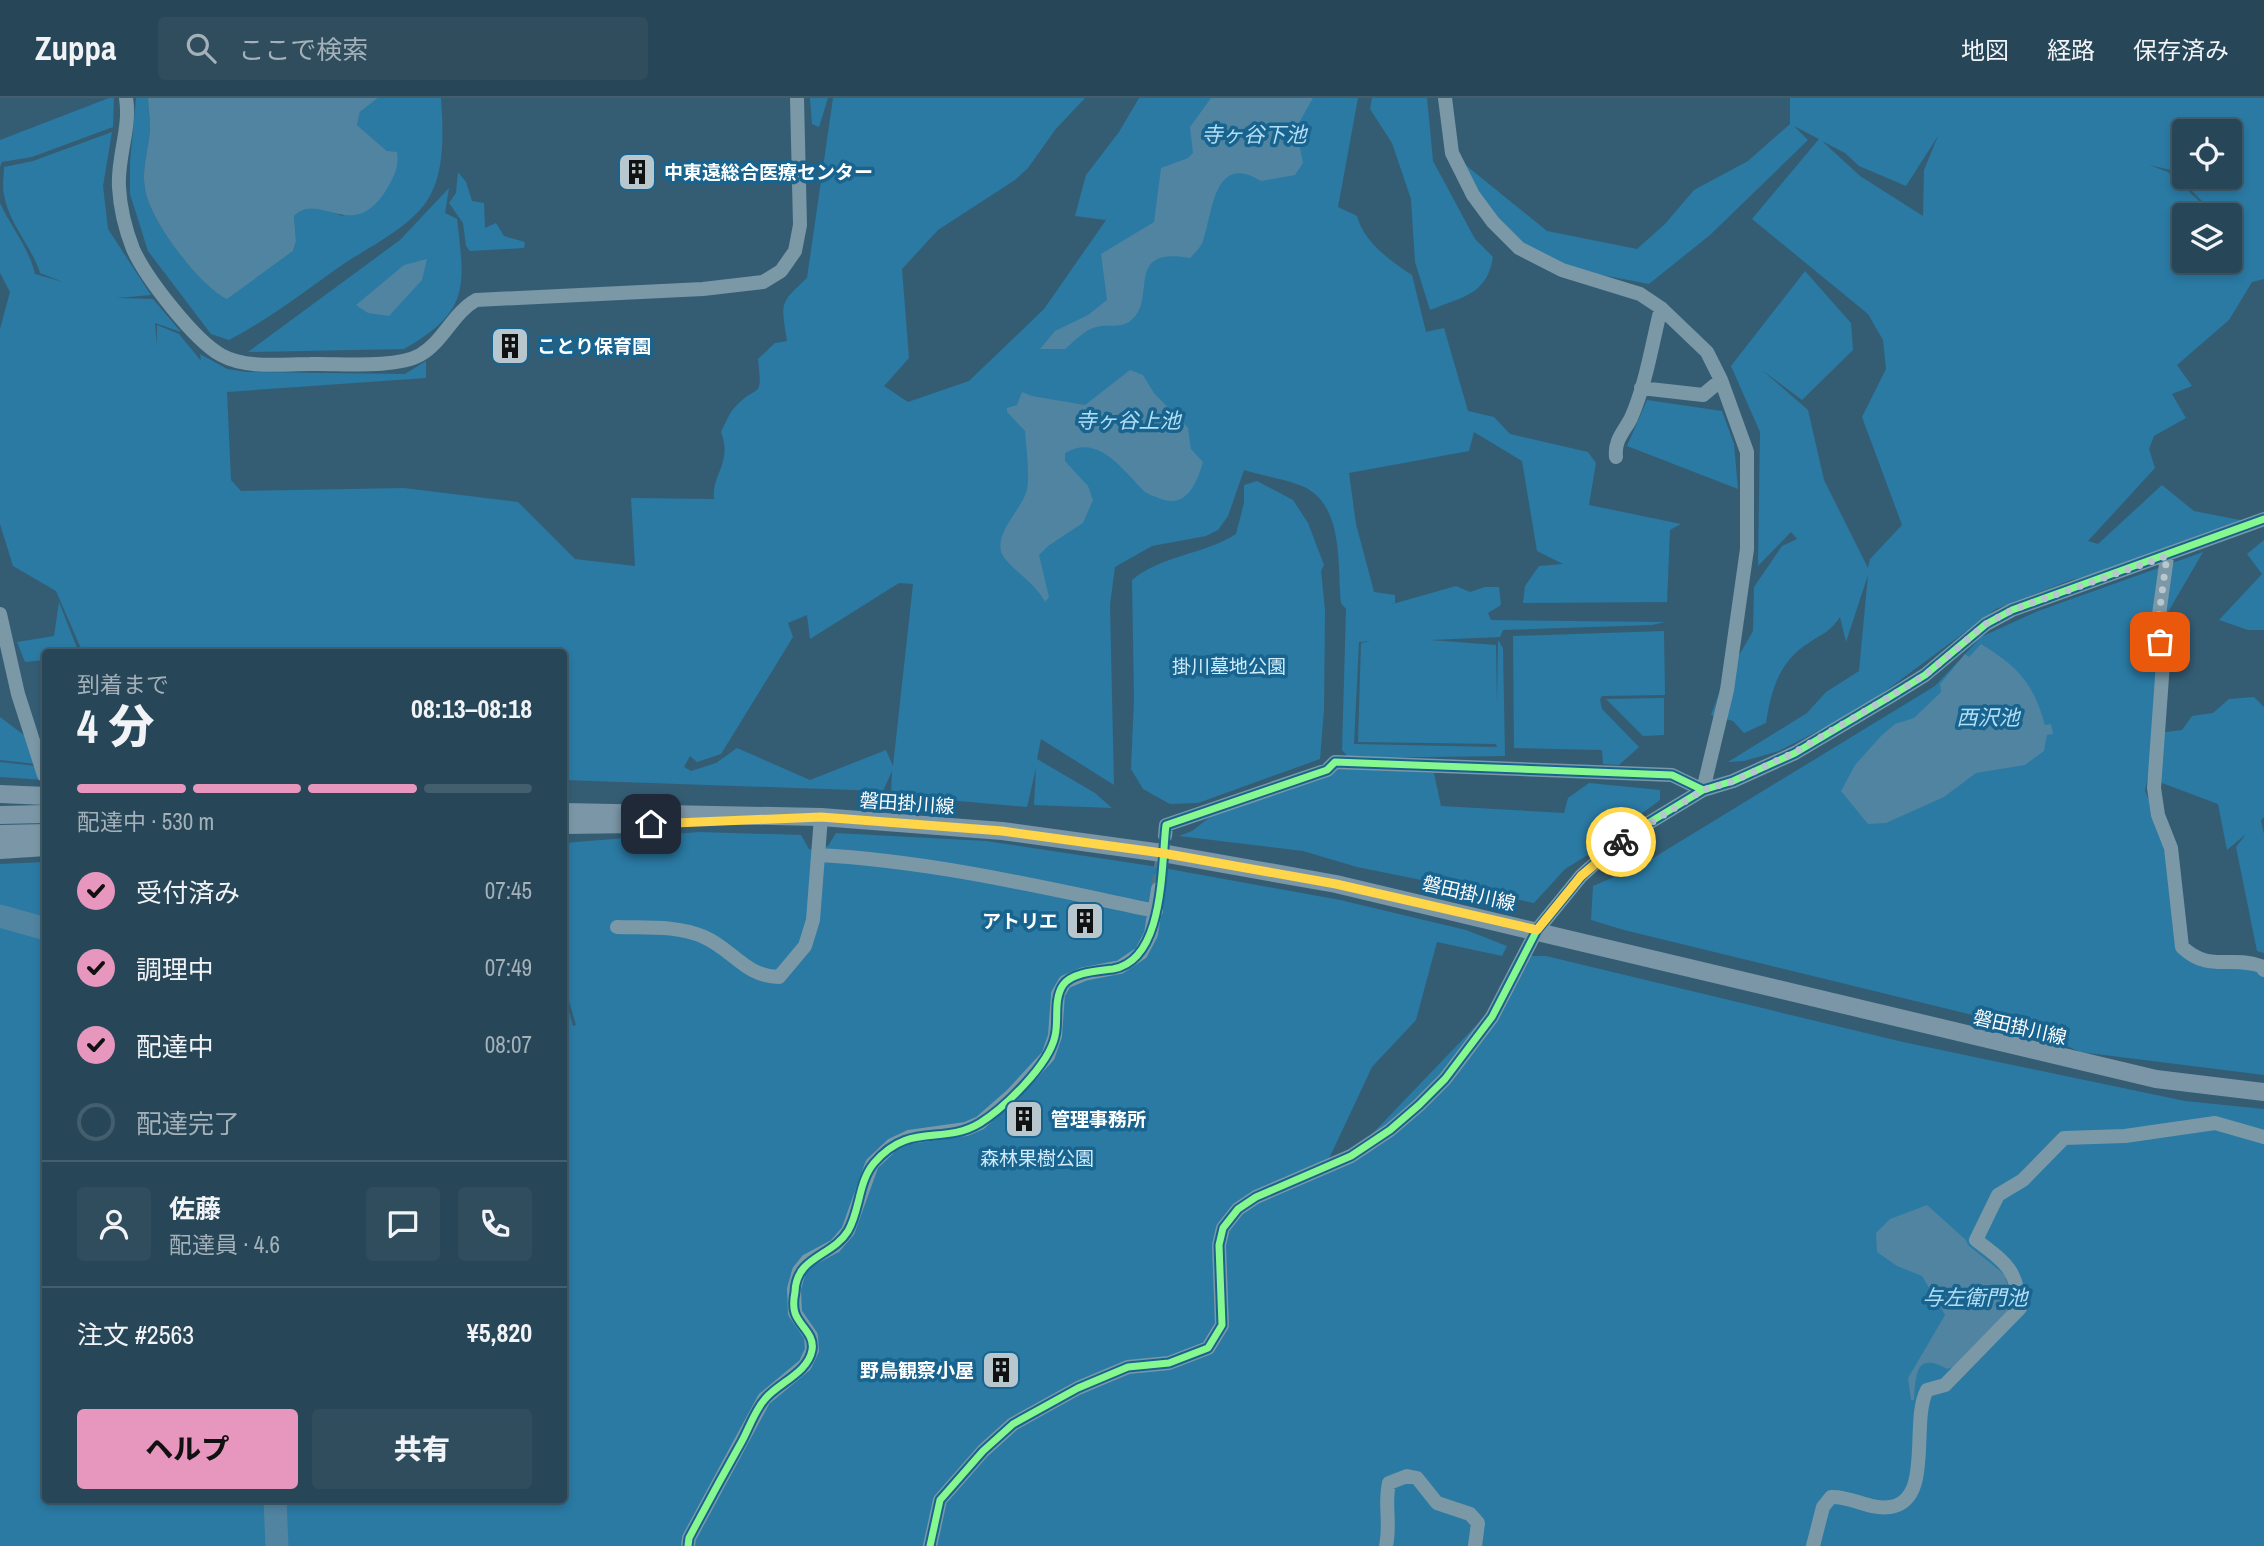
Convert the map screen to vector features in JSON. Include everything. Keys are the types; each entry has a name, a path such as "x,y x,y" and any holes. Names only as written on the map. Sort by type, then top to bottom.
{"main road":[{"path":"0,794 42,796"},
{"name":"磐田掛川線","path":"567,811 821,817 1002,831 1162,853 1336,884 1537,930 1924,1026 2156,1079 2264,1092"},
{"path":"0,815 42,814"},
{"name":"磐田掛川線","path":"567,825 730,823 821,817"},
{"path":"0,834 42,833"},
{"path":"0,850 42,847"}],"street":[{"path":"126,98 119,189 134,250 181,315 207,345 222,356 246,363 278,364 364,363 421,355 446,331 464,307 477,300 703,289 764,282 781,271 795,251 800,225 797,98"},
{"path":"1445,98 1452,153 1473,195 1493,222 1519,248 1562,270 1640,294 1661,308 1707,352 1721,380 1747,452 1747,549 1727,690 1703,790"},
{"path":"1616,457 1614,445 1631,418 1661,308"},
{"path":"1641,388 1703,395 1721,380"},
{"path":"930,1546 940,1500 983,1451 1013,1424 1077,1388 1128,1367 1169,1363 1208,1348 1222,1325 1218,1245 1223,1228 1238,1209 1256,1198 1351,1156 1390,1130 1445,1079 1492,1017 1537,930 1581,876 1632,833 1703,790 1734,781 1807,746 1925,675 1986,624 2012,610 2264,519"},
{"path":"2167,556 2158,622 2163,663 2154,788 2158,815 2171,848 2182,947 2195,959 2214,964 2243,960 2261,966 2264,970"},
{"path":"0,614 18,694 42,769"},
{"path":"1165,836 1166,825 1327,770 1335,762 1672,775 1703,790"},
{"path":"617,928 667,929 694,934 729,951 749,970 764,977 779,977 806,946 813,920 821,817"},
{"path":"818,855 906,863 1058,889 1156,911"},
{"path":"688,1546 688,1538 764,1399 806,1365 812,1350 811,1336 795,1313 794,1289 799,1271 807,1261 835,1246 848,1230 860,1190 872,1164 892,1145 909,1137 966,1129 980,1123 1012,1095 1048,1056 1055,1037 1058,993 1065,982 1084,974 1120,967 1141,953 1151,934 1158,889"},
{"path":"1813,1546 1823,1507 1831,1497 1844,1496 1876,1508 1894,1507 1912,1492 1920,1475 1917,1436 1921,1401 1927,1390 1945,1385 2021,1308 2018,1283 2008,1265 1976,1240 1998,1195 2023,1180 2064,1138 2125,1136 2215,1123 2264,1137"},
{"path":"1386,1546 1391,1525 1386,1497 1389,1483 1407,1476 1417,1478 1437,1503 1470,1514 1478,1523 1475,1546"}],"green space":[{"path":"114,98 113,127 32,157 2,162 0,167 0,140"},
{"path":"136,98 148,98 150,125 144,181 149,202 165,234 190,266 227,298 293,251 296,241 294,216 306,209 318,209 343,216 387,151 357,125 360,112 378,98 441,98 442,152 437,178 426,202 399,228 274,313 229,340 211,334 148,251 130,194"},
{"path":"810,98 828,98 819,127 812,124"},
{"path":"833,98 1085,98 1055,130 1028,168 1015,180 938,230 902,269 909,358 884,386 908,402 969,381 1044,309 1106,220 1075,216 1086,175 1119,132 1139,98 1358,98 1338,207 1357,216 1371,242 1386,257 1412,275 1426,332 1444,328 1468,411 1494,417 1510,434 1588,452 1596,463 1589,505 1681,524 1670,530 1667,602 1523,603 1525,586 1539,566 1563,564 1537,551 1522,461 1474,432 1469,451 1349,473 1356,524 1374,592 1395,595 1395,603 1389,605 1456,586 1470,592 1485,587 1499,587 1501,605 1488,613 1491,620 1665,622 1652,625 1503,630 1500,637 1430,640 1496,645 1497,706 1498,640 1503,648 1505,756 1349,758 1342,750 1346,609 1341,603 1338,555 1332,521 1326,507 1316,495 1302,486 1244,470 1228,516 1218,530 1206,536 1152,546 1115,567 1110,605 1114,785 1041,739 1037,759 1095,793 1112,808 1034,805 1036,768 1027,807 891,795 892,771 883,791 567,780 567,649 81,649 56,591 13,566 0,524 0,329 10,292 0,273 0,203 24,246 35,274 63,282 40,273 15,225 4,195 4,167 33,161 112,132 103,186 108,229 151,295 117,298 153,299 181,332 155,323 157,345 157,325 179,334 201,361 200,354 227,369 247,372 405,374 426,361 426,378 227,392 231,480 241,491 404,488 518,502 575,559 635,566 631,498 714,499 725,452 721,432 734,409 757,390 760,381 758,359 775,343 787,341 783,311 791,293 807,278","holes":["899,583 913,584 893,766 886,750 810,780 737,748 716,763 691,771 684,767 690,756 697,762 721,754 793,637 788,623 807,615 810,639","1370,641 1361,643 1358,742 1496,744 1497,747 1354,744 1359,642"]},
{"path":"1372,98 1427,98 1433,161 1475,239 1493,257 1490,270 1479,287 1462,298 1430,310 1415,262 1411,199 1392,143 1370,109"},
{"path":"1790,98 2264,98 2264,279 2252,282 2229,320 2177,365 2192,386 2172,394 2186,418 2154,436 2149,449 2155,468 2088,541 2098,544 2162,485 2194,511 2245,521 2126,569 2071,580 1996,609 1876,698 1841,719 1779,751 1744,761 1728,762 1807,713 1826,692 1859,671 1868,575 1846,642 1840,617 1828,630 1789,659 1778,678 1766,723 1744,733 1733,721 1711,715 1723,683 1753,631 1754,587 1782,546 1797,539 1791,532 1758,566 1760,432 1731,366 1805,271 1851,323 1853,350 1802,400 1762,370 1808,410 1824,480 1868,568 1870,559 1902,525 1862,417 1886,369 1883,340 1868,314 1752,219 1819,139 1794,126 1808,140 1710,235 1649,284 1555,266 1503,232 1452,154 1547,231 1637,249 1665,224 1694,190 1748,161 1790,124","holes":["2172,119 2242,119 2242,189 2190,189 2204,203 2242,203 2242,273 2172,273 2172,203 2201,203 2186,189 2172,189 2172,176 2149,165 2172,171","1938,136 1924,170 1923,216 1860,176 1822,141 1845,153 1859,166 1906,186"]},
{"path":"458,172 466,182 472,201 484,203 485,228 496,223 504,236 525,242 524,248 470,251 466,246 463,223 449,203 456,193"},
{"path":"449,188 445,213 457,219 461,280 452,309 426,335 404,349 248,352 400,240"},
{"path":"1647,400 1722,411 1734,444 1738,489 1627,446"},
{"name":"掛川墓地公園","path":"1257,481 1293,500 1308,523 1324,565 1321,571 1325,610 1324,710 1320,759 1198,803 1170,804 1143,789 1131,769 1134,699 1132,580 1156,565 1210,547 1236,534 1244,503 1244,485"},
{"path":"2264,540 2264,630 2248,630 2219,620 2262,574 2247,554"},
{"path":"2203,552 2161,624 2158,733 2182,730 2192,716 2213,713 2229,699 2254,697 2264,707 2264,817 2261,820 2264,834 2264,953 2257,951 2236,847 2246,834 2227,850 2218,804 2154,780 2155,741 2145,791 2171,848 2182,947 2264,970 2264,1075 2080,1052 2030,1029 1591,920 1593,886 1640,866 1935,686 1981,637 2038,611"},
{"path":"59,602 77,649 42,649 42,660 25,662 17,642 54,636"},
{"path":"1664,631 1665,695 1602,696 1600,699 1602,709 1639,747 1619,765 1603,764 1602,750 1514,748 1513,636"},
{"path":"1664,698 1664,735 1643,736 1606,699"},
{"path":"0,717 42,749 42,765 0,760"},
{"path":"0,762 42,767 42,780 0,777"},
{"path":"1337,767 1434,773 1441,806 1564,813 1568,798 1589,783 1660,790 1660,800 1600,844 1599,848 1565,869 1534,903 1357,867 1303,851 1179,836 1192,831 1214,814"},
{"name":"森林果樹公園","path":"699,832 801,835 809,849 818,851 818,847 828,846 836,833 986,841 1158,867 1340,900 1466,930 1507,946 1502,956 1437,942 1416,1020 1372,1067 1326,1165 1351,1156 1511,989 1530,956 1546,956 1903,1042 2185,1101 2264,1109 2264,1546 0,1546 0,864 42,862 42,1503 567,1503 567,1004 573,1026 576,1025 567,995 567,843"}],"water":[{"path":"148,98 378,98 360,112 357,125 387,151 397,152 396,170 388,187 375,204 363,213 338,214 315,209 304,210 294,216 296,241 293,251 227,299 203,281 177,250 165,234 149,202 144,181 150,125"},
{"name":"寺ヶ谷下池","path":"1211,98 1313,98 1296,128 1303,163 1295,175 1261,181 1245,174 1234,174 1225,179 1213,201 1201,245 1190,258 1169,256 1156,260 1149,267 1138,313 1129,322 1092,328 1065,349 1040,349 1055,331 1088,315 1107,300 1101,254 1154,222 1161,168 1188,158 1193,153 1190,127"},
{"path":"427,259 422,280 389,316 368,313 356,305 404,265"},
{"name":"寺ヶ谷上池","path":"1130,370 1143,375 1154,393 1188,428 1191,449 1203,462 1200,471 1188,494 1175,501 1166,500 1145,492 1118,464 1099,450 1088,447 1065,453 1065,461 1088,486 1093,500 1083,523 1039,555 1049,597 1045,602 1035,588 1005,559 1000,546 1005,529 1024,497 1028,483 1025,431 1007,412 1007,408 1017,405 1022,392 1085,405"},
{"name":"西沢池","path":"1981,644 2005,660 2022,677 2035,697 2045,725 2051,724 2053,734 2047,735 2044,751 2025,765 1976,773 1944,797 1886,823 1868,824 1841,791 1855,765 1895,724 1914,718 1941,692 1940,684 1965,654 1969,657"},
{"name":"与左衛門池","path":"1927,1205 1966,1240 1968,1245 2004,1274 2011,1294 2009,1310 1963,1364 1947,1369 1929,1363 1919,1368 1914,1400 1911,1400 1908,1378 1945,1315 1922,1276 1897,1266 1877,1252 1876,1233 1890,1219"}],"waterway":[{"path":"0,916 42,928"},
{"path":"275,1503 277,1546"}],"tunnel":[{"path":"1158,889 1164,844"}],"cycle path":[{"path":"930,1546 940,1500 983,1451 1013,1424 1078,1388 1128,1367 1169,1363 1208,1348 1222,1325 1219,1245 1223,1228 1238,1209 1256,1197 1351,1156 1390,1130 1419,1105 1445,1079 1492,1017 1537,930 1581,876 1632,833 1703,790 1733,781 1795,753 1925,675 1986,624 2012,610 2264,519"},
{"path":"688,1546 689,1538 758,1408 771,1393 799,1371 809,1358 812,1350 811,1339 797,1318 794,1308 797,1280 801,1271 841,1240 848,1231 865,1179 874,1163 887,1150 913,1138 966,1130 990,1116 1013,1097 1044,1060 1055,1036 1058,997 1063,985 1072,977 1113,969 1130,962 1143,948 1157,909 1166,825 1327,770 1335,762 1672,775 1703,790"}],"way so far":[{"path":"1621,842 1703,790 1734,781 1795,752 1891,696 1925,675 1986,624 2012,610 2167,556 2158,622 2160,642"}],"place":[{"name":"中東遠総合医療センター","path":"637,172"},
{"name":"ことり保育園","path":"510,346"},
{"name":"アトリエ","path":"1085,921"},
{"name":"管理事務所","path":"1024,1119"},
{"name":"野鳥観察小屋","path":"1001,1370"}],"route":[{"path":"651,824 730,823 821,817 1002,831 1162,853 1336,884 1537,930 1581,876 1621,842"}]}
